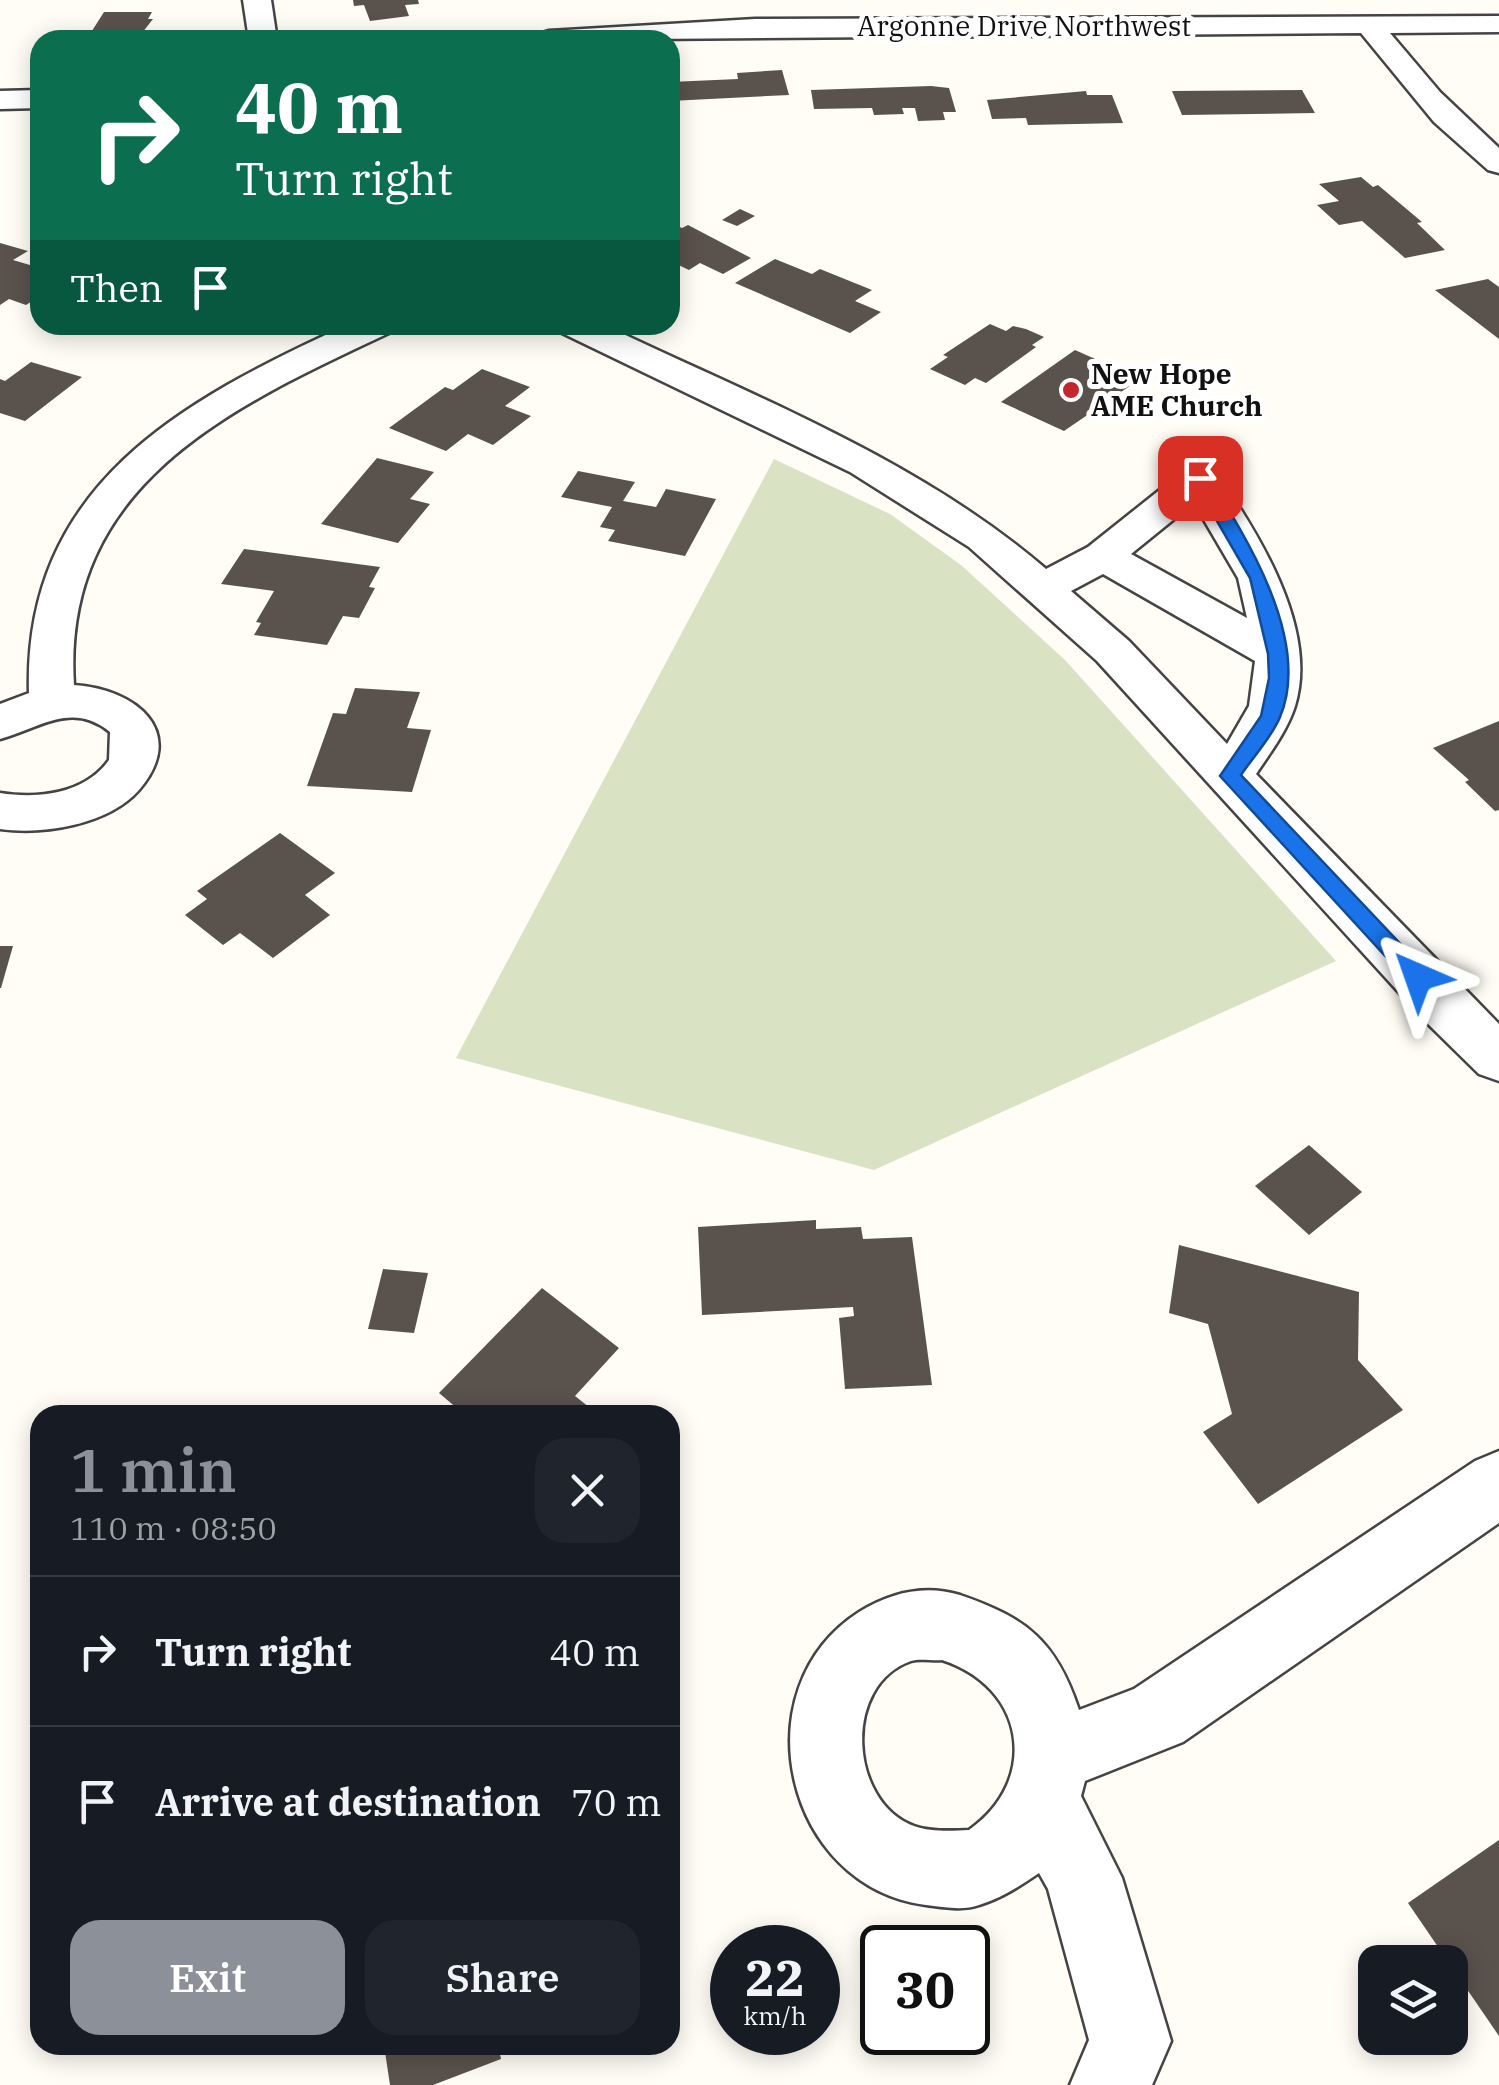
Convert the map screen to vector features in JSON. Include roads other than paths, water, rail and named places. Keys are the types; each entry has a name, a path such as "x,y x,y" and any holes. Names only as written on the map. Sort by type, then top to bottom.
{"street":[{"path":"257,0 262,30"},
{"path":"1369,24 1424,98 1465,138 1499,163"},
{"name":"Argonne Drive Northwest","path":"680,32 754,27 1499,24"},
{"path":"0,100 30,99"},
{"path":"52,702 52,639 68,573 82,539 114,488 160,443 198,414 247,385 354,335"},
{"path":"596,335 879,472 984,538 1113,651 1444,1006 1499,1058"},
{"path":"1042,589 1103,556 1200,478 1259,578 1277,654 1279,678 1271,717 1230,776"},
{"path":"1103,556 1277,654"},
{"path":"0,722 20,711 52,702 84,700 111,708 130,722 136,742 130,765 112,787 83,804 49,814 15,816 0,812"},
{"path":"1111,2085 1130,2041 1083,1878 1048,1780 1158,1716 1499,1484"}],"place":[{"name":"New Hope AME Church","path":"1071,390"}]}
